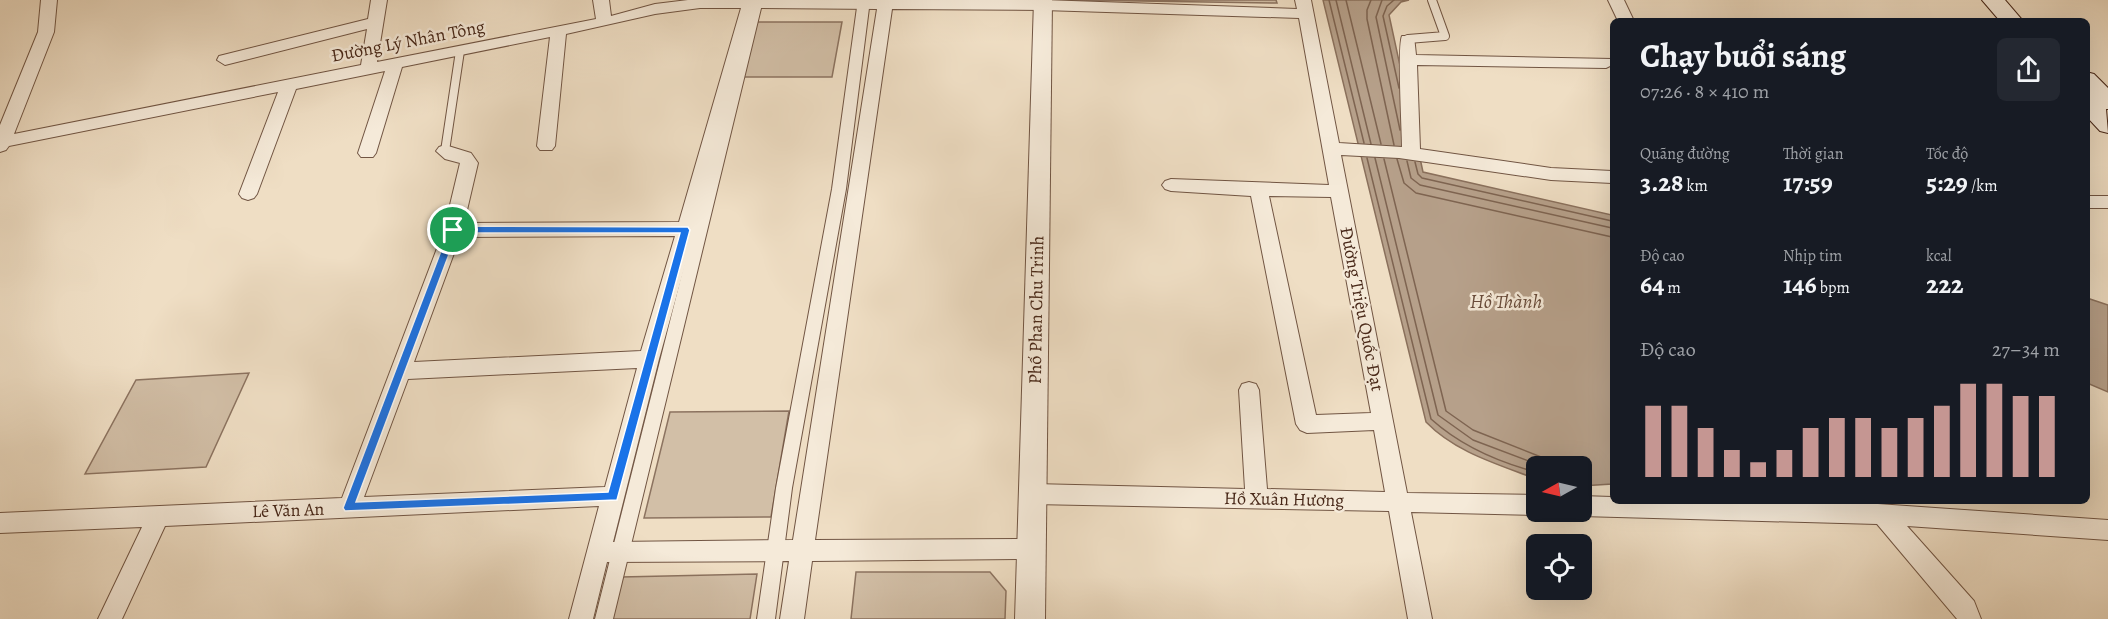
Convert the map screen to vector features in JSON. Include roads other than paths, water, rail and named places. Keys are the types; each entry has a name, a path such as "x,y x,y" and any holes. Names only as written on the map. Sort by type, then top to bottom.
{"main road":[{"path":"1992,0 2009,18"},
{"path":"2014,0 2031,18"},
{"path":"2090,87 2107,119"},
{"path":"2090,105 2107,119"}],"street":[{"path":"1,143 46,32 49,0"},
{"path":"368,69 378,0"},
{"path":"601,0 604,22"},
{"path":"1616,0 1625,18"},
{"path":"604,619 613,496 685,230 754,2"},
{"path":"581,619 609,552 754,2"},
{"path":"766,619 774,550 837,200 864,2"},
{"path":"792,619 886,2"},
{"name":"Đường Lý Nhân Tông","path":"1,143 604,22 655,9 700,3 1043,2 1304,7"},
{"name":"Phố Phan Chu Trinh","path":"1030,619 1043,2"},
{"name":"Đường Triệu Quốc Đạt","path":"1304,7 1340,149 1339,191 1420,619"},
{"path":"225,60 375,22"},
{"path":"546,146 559,31"},
{"path":"1405,152 1408,39"},
{"path":"1408,60 1606,63"},
{"path":"367,153 395,64"},
{"path":"248,194 289,84"},
{"path":"0,101 20,97"},
{"path":"1340,149 1405,152 1551,174 1610,177"},
{"path":"349,508 453,230 469,163 465,157 451,155 446,151"},
{"path":"1171,185 1258,190 1339,191"},
{"path":"1258,190 1307,424 1384,421"},
{"path":"2090,202 2108,202"},
{"path":"453,230 685,230"},
{"path":"400,371 649,359"},
{"path":"1249,390 1257,498"},
{"name":"Hồ Xuân Hương","path":"1033,494 1526,505"},
{"name":"Lê Văn An","path":"0,523 613,496"},
{"path":"1592,506 1882,514 2108,530"},
{"path":"1882,514 1966,609 1969,619"},
{"path":"110,619 158,516"},
{"path":"609,552 1031,549"}],"lane":[{"path":"1408,39 1445,36 1432,0"},
{"path":"446,151 460,51"}],"water":[{"name":"Hồ Thành","path":"1323,0 1409,0 1401,2 1389,15 1423,172 1610,215 1610,484 1592,485 1592,456 1526,456 1526,475 1462,448 1426,422"},
{"path":"2090,299 2108,305 2108,392 2090,384"}]}
